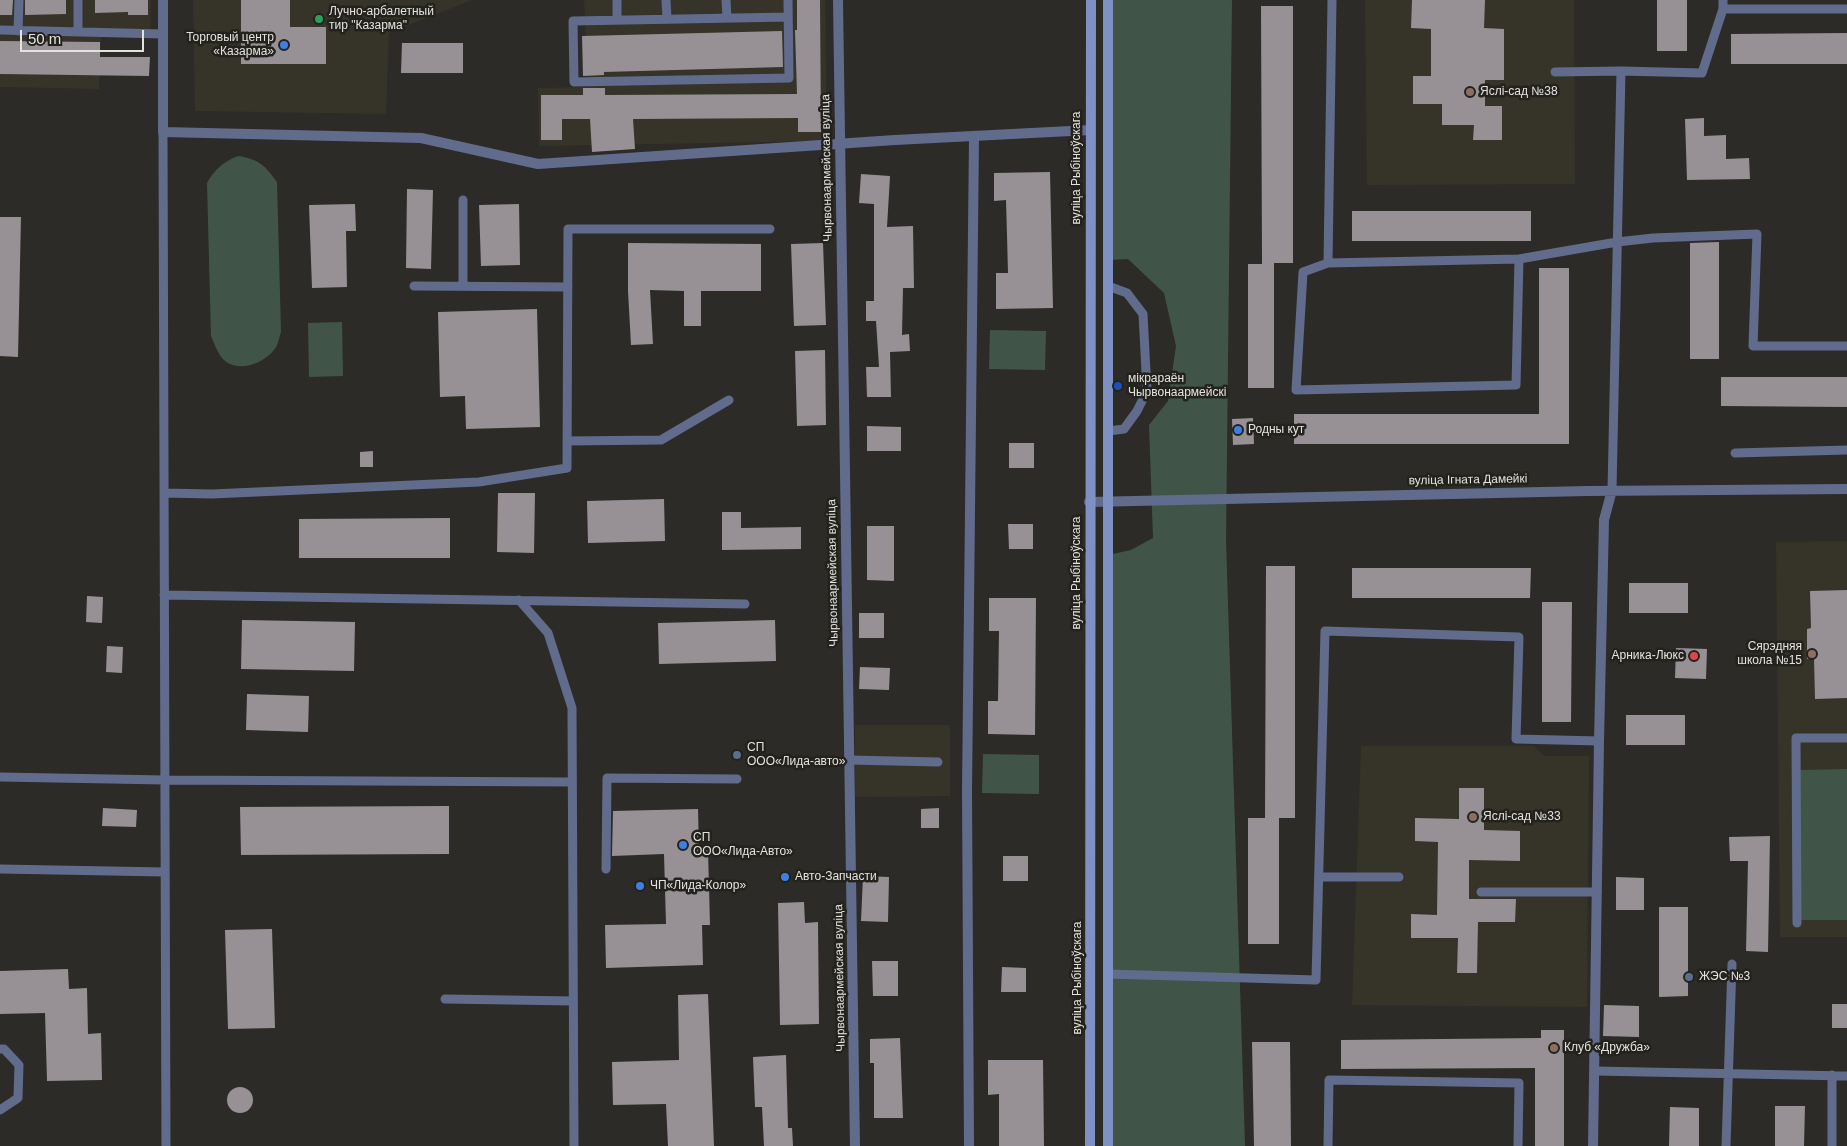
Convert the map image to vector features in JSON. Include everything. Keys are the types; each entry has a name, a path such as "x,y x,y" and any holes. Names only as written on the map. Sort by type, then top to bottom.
{"main road":[{"name":"вуліца Рыбіноўскага","path":"1090,0 1090,1146"},
{"path":"1108,0 1108,1146"}],"street":[{"path":"163,0 163,132 421,138 538,164 895,140 1090,130"},
{"name":"Чырвонаармейская вуліца","path":"838,0 855,1146"},
{"path":"970,1146 967,791 974,137"},
{"name":"вуліца Ігната Дамейкі","path":"1089,502 1612,490 1847,488"},
{"path":"1593,1146 1604,520 1612,490"}],"lane":[{"path":"18,31 19,0"},
{"path":"78,0 78,32"},
{"path":"617,0 617,20"},
{"path":"666,0 667,19"},
{"path":"726,0 727,18"},
{"path":"788,0 789,78 574,82 573,21 788,17"},
{"path":"1328,263 1332,0"},
{"path":"1555,72 1621,71 1702,74 1724,5 1847,9"},
{"path":"0,30 163,34"},
{"path":"1612,490 1621,71"},
{"path":"163,132 166,1146"},
{"path":"463,200 463,286"},
{"path":"164,492 212,494 479,482 567,468 568,229 770,229"},
{"path":"1519,259 1516,384 1296,390 1303,272 1328,263 1519,259 1617,242 1653,238 1757,234 1753,346 1847,346"},
{"path":"414,286 568,287"},
{"path":"1108,286 1127,293 1143,314 1147,391 1137,411 1124,429 1108,431"},
{"path":"567,441 660,440 729,400"},
{"path":"1735,453 1847,450"},
{"path":"164,594 744,604"},
{"path":"519,600 548,633 572,708 574,1146"},
{"path":"1108,974 1316,980 1325,632 1519,636 1516,739 1599,741"},
{"path":"1797,923 1796,738 1847,738"},
{"path":"849,760 938,762"},
{"path":"0,777 165,780 572,782"},
{"path":"606,869 607,778 737,779"},
{"path":"0,869 165,872"},
{"path":"1319,877 1399,877"},
{"path":"1481,892 1597,892"},
{"path":"1726,1146 1732,964"},
{"path":"445,999 573,1001"},
{"path":"0,1050 4,1049 19,1065 18,1098 0,1110"},
{"path":"1595,1071 1847,1076"},
{"path":"1832,1075 1832,1146"},
{"path":"1328,1146 1329,1080 1519,1082 1518,1146"}],"shaded area":[{"path":"0,0 151,0 150,38 101,37 99,89 0,87"},
{"path":"193,0 472,0 389,33 386,114 195,111"},
{"path":"584,0 825,0 827,141 539,146 538,88 588,87"},
{"name":"Яслі-сад №38","path":"1365,0 1574,0 1575,184 1367,185"},
{"name":"Сярэдняя школа №15","path":"1847,541 1847,937 1780,937 1776,542"},
{"path":"855,725 950,725 950,796 855,797"},
{"name":"Яслі-сад №33","path":"1361,746 1534,746 1544,756 1589,756 1587,1007 1352,1005"}],"green space":[{"path":"1109,0 1232,0 1226,540 1245,1146 1113,1146 1108,555 1131,550 1153,538 1149,425 1168,401 1176,346 1164,293 1128,259 1109,260"},
{"path":"238,156 256,161 269,171 277,182 281,332 274,350 269,355 259,362 246,366 228,363 222,358 211,336 207,183 220,166"},
{"path":"342,322 343,376 309,377 308,323"},
{"path":"990,330 1046,331 1045,370 989,369"},
{"path":"983,754 1039,755 1039,794 982,793"},
{"path":"1847,769 1847,920 1801,920 1800,770"}],"building":[{"path":"0,0 13,0 12,15 0,15"},
{"path":"25,0 66,0 66,14 25,15"},
{"path":"95,0 148,0 148,15 128,15 128,12 95,13"},
{"name":"Торговый центр «Казарма»","path":"241,0 290,0 290,27 326,27 326,64 241,64"},
{"path":"797,0 820,0 821,132 798,132 798,118 633,119 635,149 592,152 590,119 562,119 562,140 541,140 541,95 583,95 583,88 605,88 605,95 797,94 795,30 797,30"},
{"path":"1412,0 1485,0 1484,28 1504,29 1504,80 1485,80 1485,106 1502,106 1502,140 1473,140 1474,125 1442,125 1442,104 1413,104 1413,76 1431,76 1431,29 1411,28"},
{"path":"1657,0 1687,0 1687,51 1657,51"},
{"path":"1261,6 1293,6 1293,263 1274,263 1274,388 1248,388 1248,264 1262,264"},
{"path":"782,31 783,67 604,72 604,75 583,76 582,36"},
{"path":"1847,33 1847,64 1731,64 1731,34"},
{"path":"0,41 100,42 100,57 150,57 149,76 0,74"},
{"path":"402,43 463,43 463,73 401,73"},
{"path":"1704,118 1704,136 1726,135 1726,159 1749,158 1750,179 1687,180 1685,119"},
{"path":"1050,172 1053,308 996,309 996,273 1008,273 1006,200 994,201 994,173"},
{"path":"861,174 890,176 887,227 913,226 914,288 903,288 902,335 909,334 910,351 890,352 891,397 867,397 866,367 879,367 876,321 866,321 866,301 874,301 874,204 859,203"},
{"path":"407,189 433,190 431,269 406,268"},
{"path":"355,204 356,231 346,231 347,287 312,288 309,205"},
{"path":"519,204 520,265 481,266 479,205"},
{"path":"1352,211 1531,211 1531,241 1352,241"},
{"path":"0,217 21,217 18,357 0,356"},
{"path":"1719,242 1719,359 1690,359 1690,243"},
{"path":"628,243 761,244 761,291 701,291 701,326 684,326 684,291 650,290 653,344 631,345"},
{"path":"823,243 826,325 794,326 791,244"},
{"path":"1539,268 1569,268 1569,444 1294,444 1294,414 1539,414"},
{"path":"537,309 540,427 466,429 465,396 440,397 438,312"},
{"path":"825,350 826,425 797,426 795,351"},
{"path":"1721,377 1847,377 1847,407 1721,406"},
{"path":"1253,418 1254,444 1233,445 1232,419"},
{"path":"867,426 901,427 901,451 867,451"},
{"path":"1009,443 1034,443 1034,468 1009,468"},
{"path":"373,451 373,467 360,467 360,452"},
{"path":"498,493 535,493 534,553 497,552"},
{"path":"664,499 665,541 588,543 587,501"},
{"path":"722,512 741,512 741,528 801,527 801,549 722,550"},
{"path":"450,518 450,558 299,558 299,519"},
{"path":"1008,524 1033,524 1033,549 1009,549"},
{"path":"867,526 894,526 894,581 867,580"},
{"path":"1266,566 1295,566 1295,818 1279,818 1279,944 1248,944 1248,818 1265,818"},
{"path":"1352,568 1531,568 1530,598 1352,598"},
{"path":"1629,583 1688,583 1688,613 1629,613"},
{"path":"1847,590 1847,698 1815,699 1814,658 1807,659 1807,629 1811,628 1810,591"},
{"path":"87,596 103,597 102,623 86,622"},
{"path":"989,598 1036,598 1035,735 988,734 988,701 998,701 999,631 989,631"},
{"path":"1542,602 1572,602 1571,722 1542,722"},
{"path":"859,613 884,613 884,638 859,638"},
{"path":"242,620 355,622 354,671 241,669"},
{"path":"775,620 776,661 659,664 658,623"},
{"path":"107,646 123,647 122,673 106,672"},
{"path":"1676,648 1707,649 1706,679 1675,678"},
{"path":"860,667 890,668 889,690 859,689"},
{"path":"247,694 309,696 308,732 246,730"},
{"path":"1626,715 1685,715 1685,745 1626,745"},
{"path":"1459,788 1484,788 1484,830 1520,831 1520,861 1469,860 1469,899 1516,899 1515,922 1478,922 1477,973 1457,973 1458,938 1411,938 1411,914 1437,915 1438,842 1415,841 1415,818 1459,819"},
{"path":"449,806 449,854 241,855 240,807"},
{"path":"103,808 137,810 136,827 102,826"},
{"path":"939,808 939,828 921,828 921,809"},
{"path":"698,809 699,850 708,850 710,925 702,925 703,965 606,968 605,925 666,924 664,854 612,856 613,811"},
{"path":"1770,836 1768,952 1746,951 1748,861 1730,861 1729,837"},
{"path":"1003,856 1028,856 1028,881 1003,881"},
{"path":"863,876 889,877 888,922 861,921"},
{"path":"1616,877 1644,878 1644,910 1616,910"},
{"path":"804,902 805,923 818,922 819,1024 780,1025 778,903"},
{"path":"1659,907 1688,907 1688,996 1659,997"},
{"path":"272,929 275,1028 228,1029 225,930"},
{"path":"872,961 898,961 898,996 873,996"},
{"path":"1002,967 1026,968 1026,992 1001,992"},
{"path":"68,969 69,989 87,988 88,1034 101,1033 102,1080 47,1081 45,1013 0,1014 0,971"},
{"path":"708,994 714,1146 668,1146 666,1104 613,1105 612,1062 679,1060 678,995"},
{"path":"1832,1004 1847,1004 1847,1028 1832,1028"},
{"path":"1604,1005 1639,1006 1639,1037 1603,1036"},
{"path":"1541,1030 1564,1030 1564,1146 1535,1146 1535,1068 1341,1069 1341,1040 1541,1038"},
{"path":"900,1038 903,1118 874,1118 874,1063 870,1063 870,1039"},
{"path":"1252,1042 1290,1042 1291,1146 1254,1146"},
{"path":"786,1055 788,1128 792,1128 793,1146 764,1146 762,1107 755,1107 753,1057"},
{"path":"988,1060 1043,1060 1044,1146 999,1146 999,1094 988,1095"},
{"path":"240,1087 249,1091 253,1100 249,1109 240,1113 231,1109 227,1100 231,1091"},
{"path":"1775,1106 1805,1106 1804,1146 1775,1146"},
{"path":"1670,1107 1699,1108 1699,1146 1669,1146"}],"place":[{"name":"Лучно-арбалетный тир \"Казарма\"","path":"319,19"},
{"name":"Торговый центр «Казарма»","path":"284,45"},
{"name":"Яслі-сад №38","path":"1470,92"},
{"name":"мікрараён Чырвонаармейскі","path":"1118,386"},
{"name":"Родны кут","path":"1238,430"},
{"name":"Сярэдняя школа №15","path":"1812,654"},
{"name":"Арника-Люкс","path":"1694,656"},
{"name":"СП ООО«Лида-авто»","path":"737,755"},
{"name":"Яслі-сад №33","path":"1473,817"},
{"name":"СП ООО«Лида-Авто»","path":"683,845"},
{"name":"Авто-Запчасти","path":"785,877"},
{"name":"ЧП«Лида-Колор»","path":"640,886"},
{"name":"ЖЭС №3","path":"1689,977"},
{"name":"Клуб «Дружба»","path":"1554,1048"}]}
